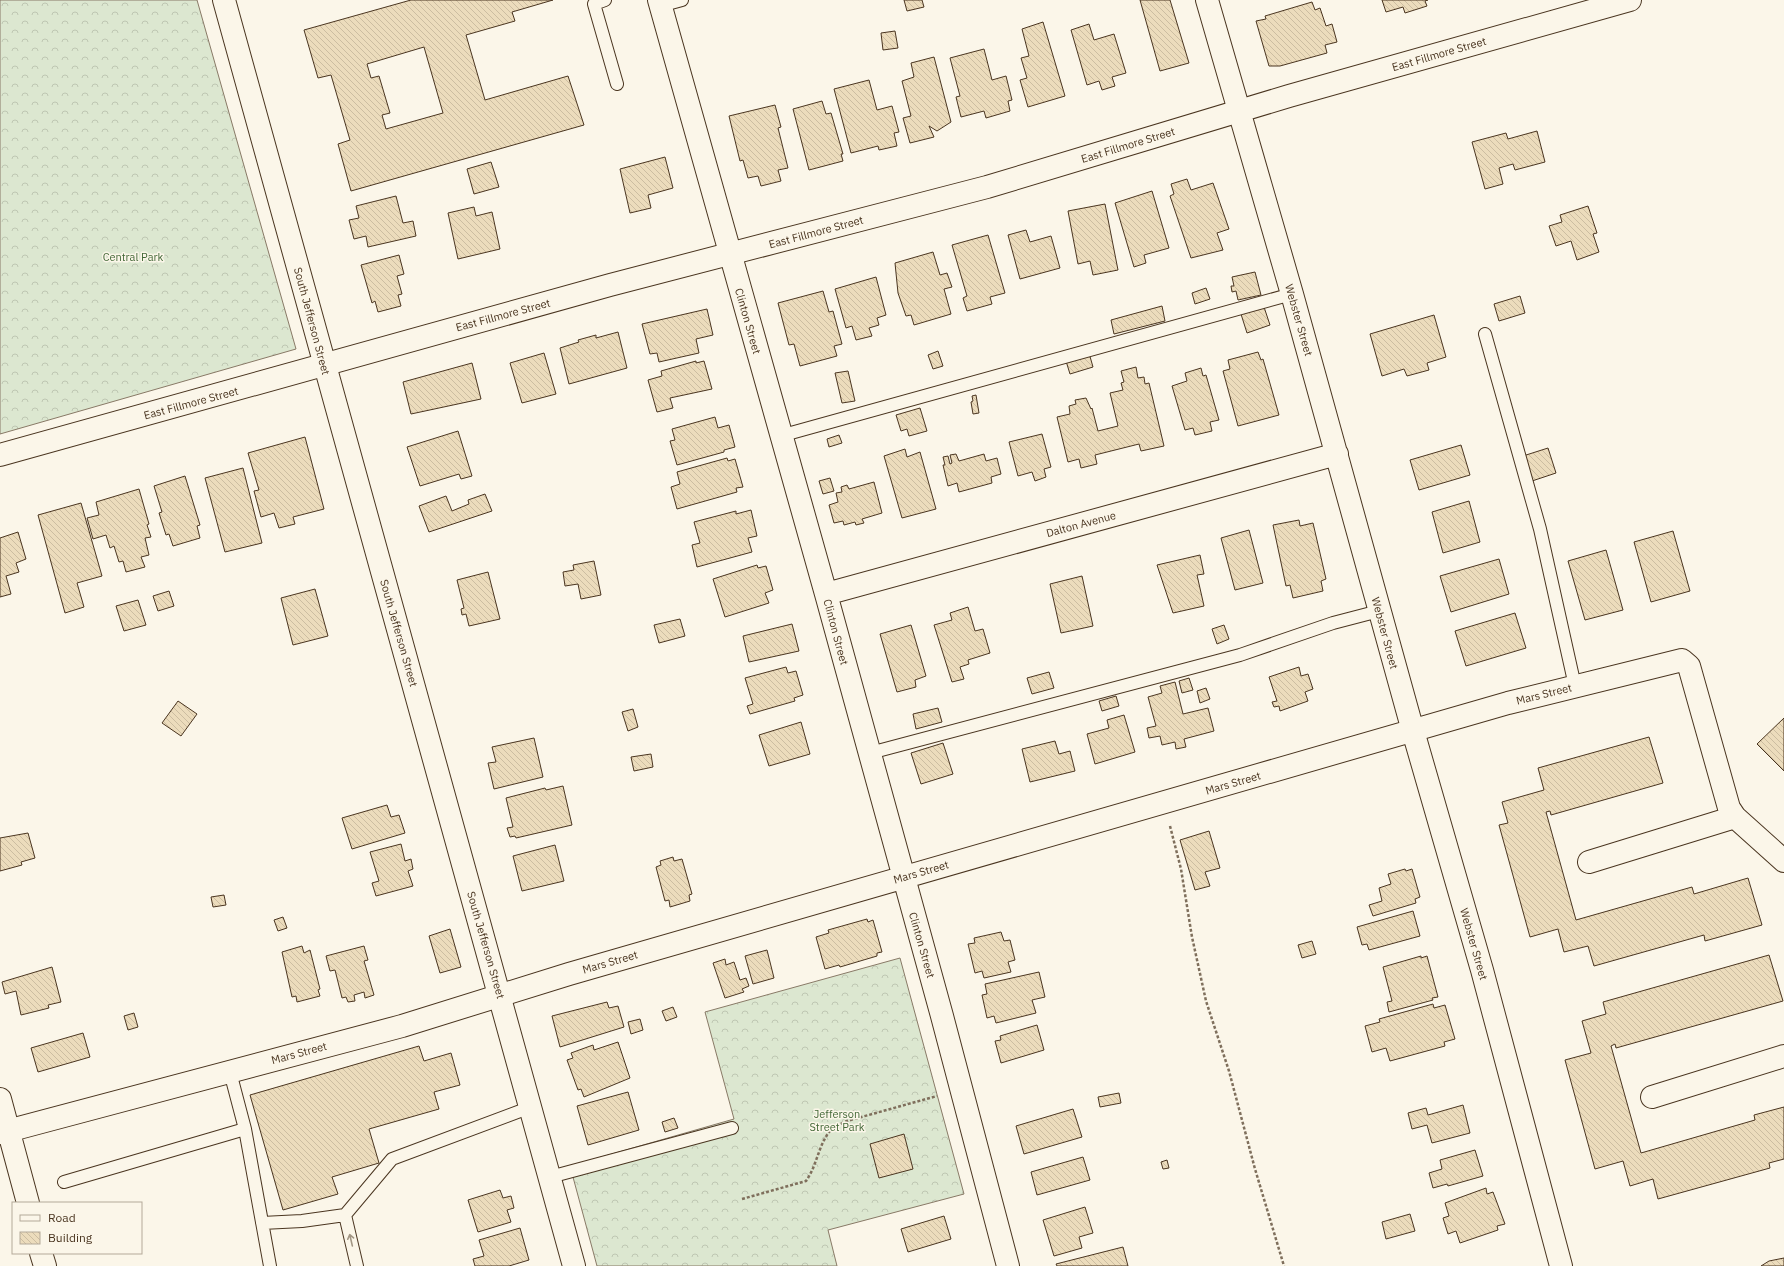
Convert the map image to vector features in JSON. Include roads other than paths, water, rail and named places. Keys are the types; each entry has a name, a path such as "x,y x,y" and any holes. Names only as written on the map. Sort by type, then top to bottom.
{"street":[{"name":"South Jefferson Street","path":"224,0 574,1266"},
{"name":"Webster Street","path":"1207,0 1292,294 1413,731 1482,970 1561,1266"},
{"name":"East Fillmore Street","path":"0,455 325,366 427,336 729,254 987,187 1238,111 1630,0"},
{"name":"Clinton Street","path":"659,3 780,436 826,594 1008,1266"},
{"name":"Dalton Avenue","path":"826,594 1336,454"},
{"name":"Mars Street","path":"4,1132 402,1026 569,974 1508,703 1682,660 1689,666 1729,808 1735,817"},
{"path":"1589,862 1735,817 1784,861"},
{"path":"1652,1097 1784,1056"},
{"path":"0,1099 4,1132 28,1202"},
{"path":"42,1254 45,1266"}],"lane":[{"path":"605,0 594,4 617,84"},
{"path":"659,3 682,0"},
{"path":"780,436 1292,294"},
{"path":"1485,334 1540,529 1575,686"},
{"path":"870,754 1240,655 1333,623 1380,611"},
{"path":"230,1072 245,1129 270,1266"},
{"path":"262,1223 302,1221 345,1215 392,1159 531,1107"},
{"path":"550,1177 732,1128"},
{"path":"64,1182 245,1129"},
{"path":"345,1215 357,1266"}],"park label":[{"name":"Central Park","path":"133,257"},
{"name":"Jefferson Street Park","path":"837,1120"}]}
